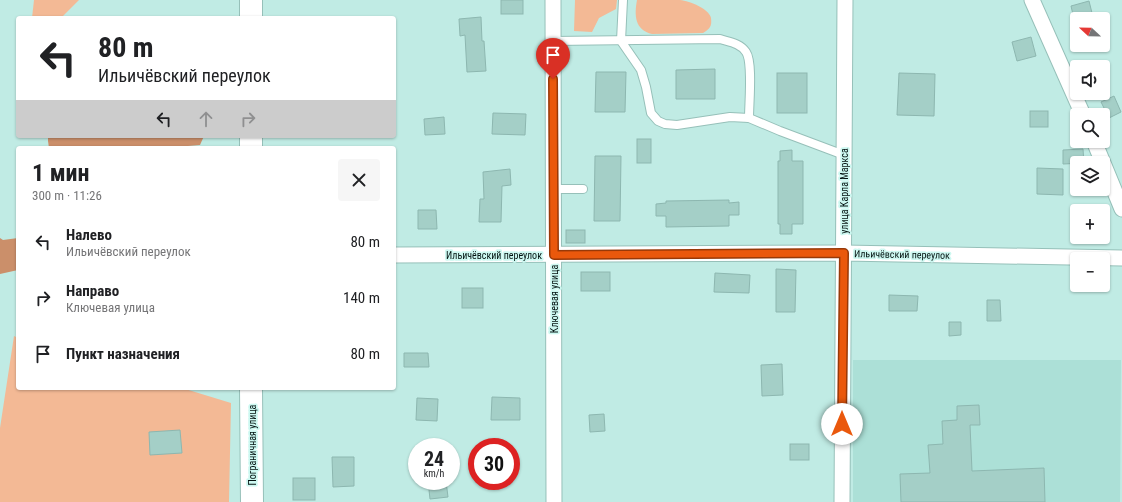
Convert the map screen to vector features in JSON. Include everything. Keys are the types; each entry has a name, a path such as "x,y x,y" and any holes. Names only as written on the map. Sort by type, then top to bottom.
{"main road":[{"path":"251,0 251,16"},
{"name":"Пограничная улица","path":"251,390 252,502"}],"street":[{"name":"Ключевая улица","path":"553,0 554,502"},
{"name":"улица Карла Маркса","path":"842,502 845,0"},
{"path":"1032,0 1080,108"},
{"path":"1097,148 1122,210"},
{"name":"Ильичёвский переулок","path":"396,255 844,253 1122,258"}],"lane":[{"path":"623,0 620,41 641,70 646,87 650,113 658,121 666,124 677,125 730,117 749,118 844,155"},
{"path":"553,41 720,40 735,43 745,51 749,60 749,118"},
{"path":"554,189 583,189"}],"shaded area":[{"path":"34,0 79,0 63,16 32,16"},
{"path":"575,0 617,0 616,9 599,18 592,32 574,31"},
{"path":"637,0 680,0 689,2 703,9 710,15 711,25 709,29 703,33 652,34 646,32 637,22"},
{"path":"48,138 203,138 200,145 188,146 49,146"},
{"path":"0,238 3,240 16,238 16,270 0,274"},
{"path":"14,336 16,337 16,390 189,390 231,403 229,502 0,502 0,428"},
{"path":"853,360 1121,360 1120,502 853,502"}],"building":[{"path":"501,0 523,0 523,14 501,14"},
{"path":"1089,1 1092,12 1072,12 1071,6"},
{"path":"481,17 482,41 484,41 486,71 467,72 465,35 460,36 459,19"},
{"path":"1031,37 1036,56 1017,61 1012,42"},
{"path":"715,69 715,99 676,99 676,70"},
{"path":"596,72 626,72 625,112 595,112"},
{"path":"777,73 807,73 807,113 777,113"},
{"path":"899,73 935,74 934,116 897,115"},
{"path":"1114,96 1121,112 1110,118 1110,108 1104,108 1101,102 1110,100 1110,98"},
{"path":"1030,111 1048,111 1048,127 1030,127"},
{"path":"493,113 526,114 525,135 492,134"},
{"path":"444,117 445,134 425,135 424,119"},
{"path":"637,139 651,139 651,163 637,163"},
{"path":"1083,149 1084,156 1070,156 1070,164 1063,164 1063,150"},
{"path":"792,150 792,161 803,161 803,224 792,224 792,234 780,234 780,224 778,224 778,161 780,161 780,151"},
{"path":"595,156 621,156 620,221 594,221"},
{"path":"1037,168 1063,169 1063,195 1037,194"},
{"path":"510,169 511,185 502,186 501,222 479,222 480,199 484,199 483,172"},
{"path":"729,200 729,203 739,202 739,215 729,215 729,226 666,227 666,216 656,216 656,204 666,203 666,201"},
{"path":"418,210 436,210 437,229 418,229"},
{"path":"566,230 585,230 585,243 566,243"},
{"path":"776,269 796,270 795,312 776,312"},
{"path":"581,272 610,272 610,291 581,291"},
{"path":"715,273 750,275 749,293 714,292"},
{"path":"462,288 483,288 483,308 462,308"},
{"path":"889,295 918,296 917,311 889,311"},
{"path":"987,300 1000,300 1001,321 987,321"},
{"path":"949,322 961,322 961,335 949,336"},
{"path":"404,353 428,353 429,367 404,367"},
{"path":"782,364 783,395 762,396 761,365"},
{"path":"492,397 520,398 520,420 491,420"},
{"path":"417,398 438,399 437,421 416,420"},
{"path":"979,405 980,425 970,425 972,471 1044,468 1045,502 901,502 900,474 930,473 928,445 943,444 942,421 957,420 957,406"},
{"path":"604,414 605,431 590,432 589,415"},
{"path":"180,430 182,453 150,455 149,432"},
{"path":"790,444 809,444 809,460 790,460"},
{"path":"332,457 354,457 354,486 333,487"},
{"path":"293,478 315,478 315,500 293,500"},
{"path":"429,490 447,490 448,497 430,499"}],"route":[{"path":"553,79 554,255 844,253 842,424"}]}
